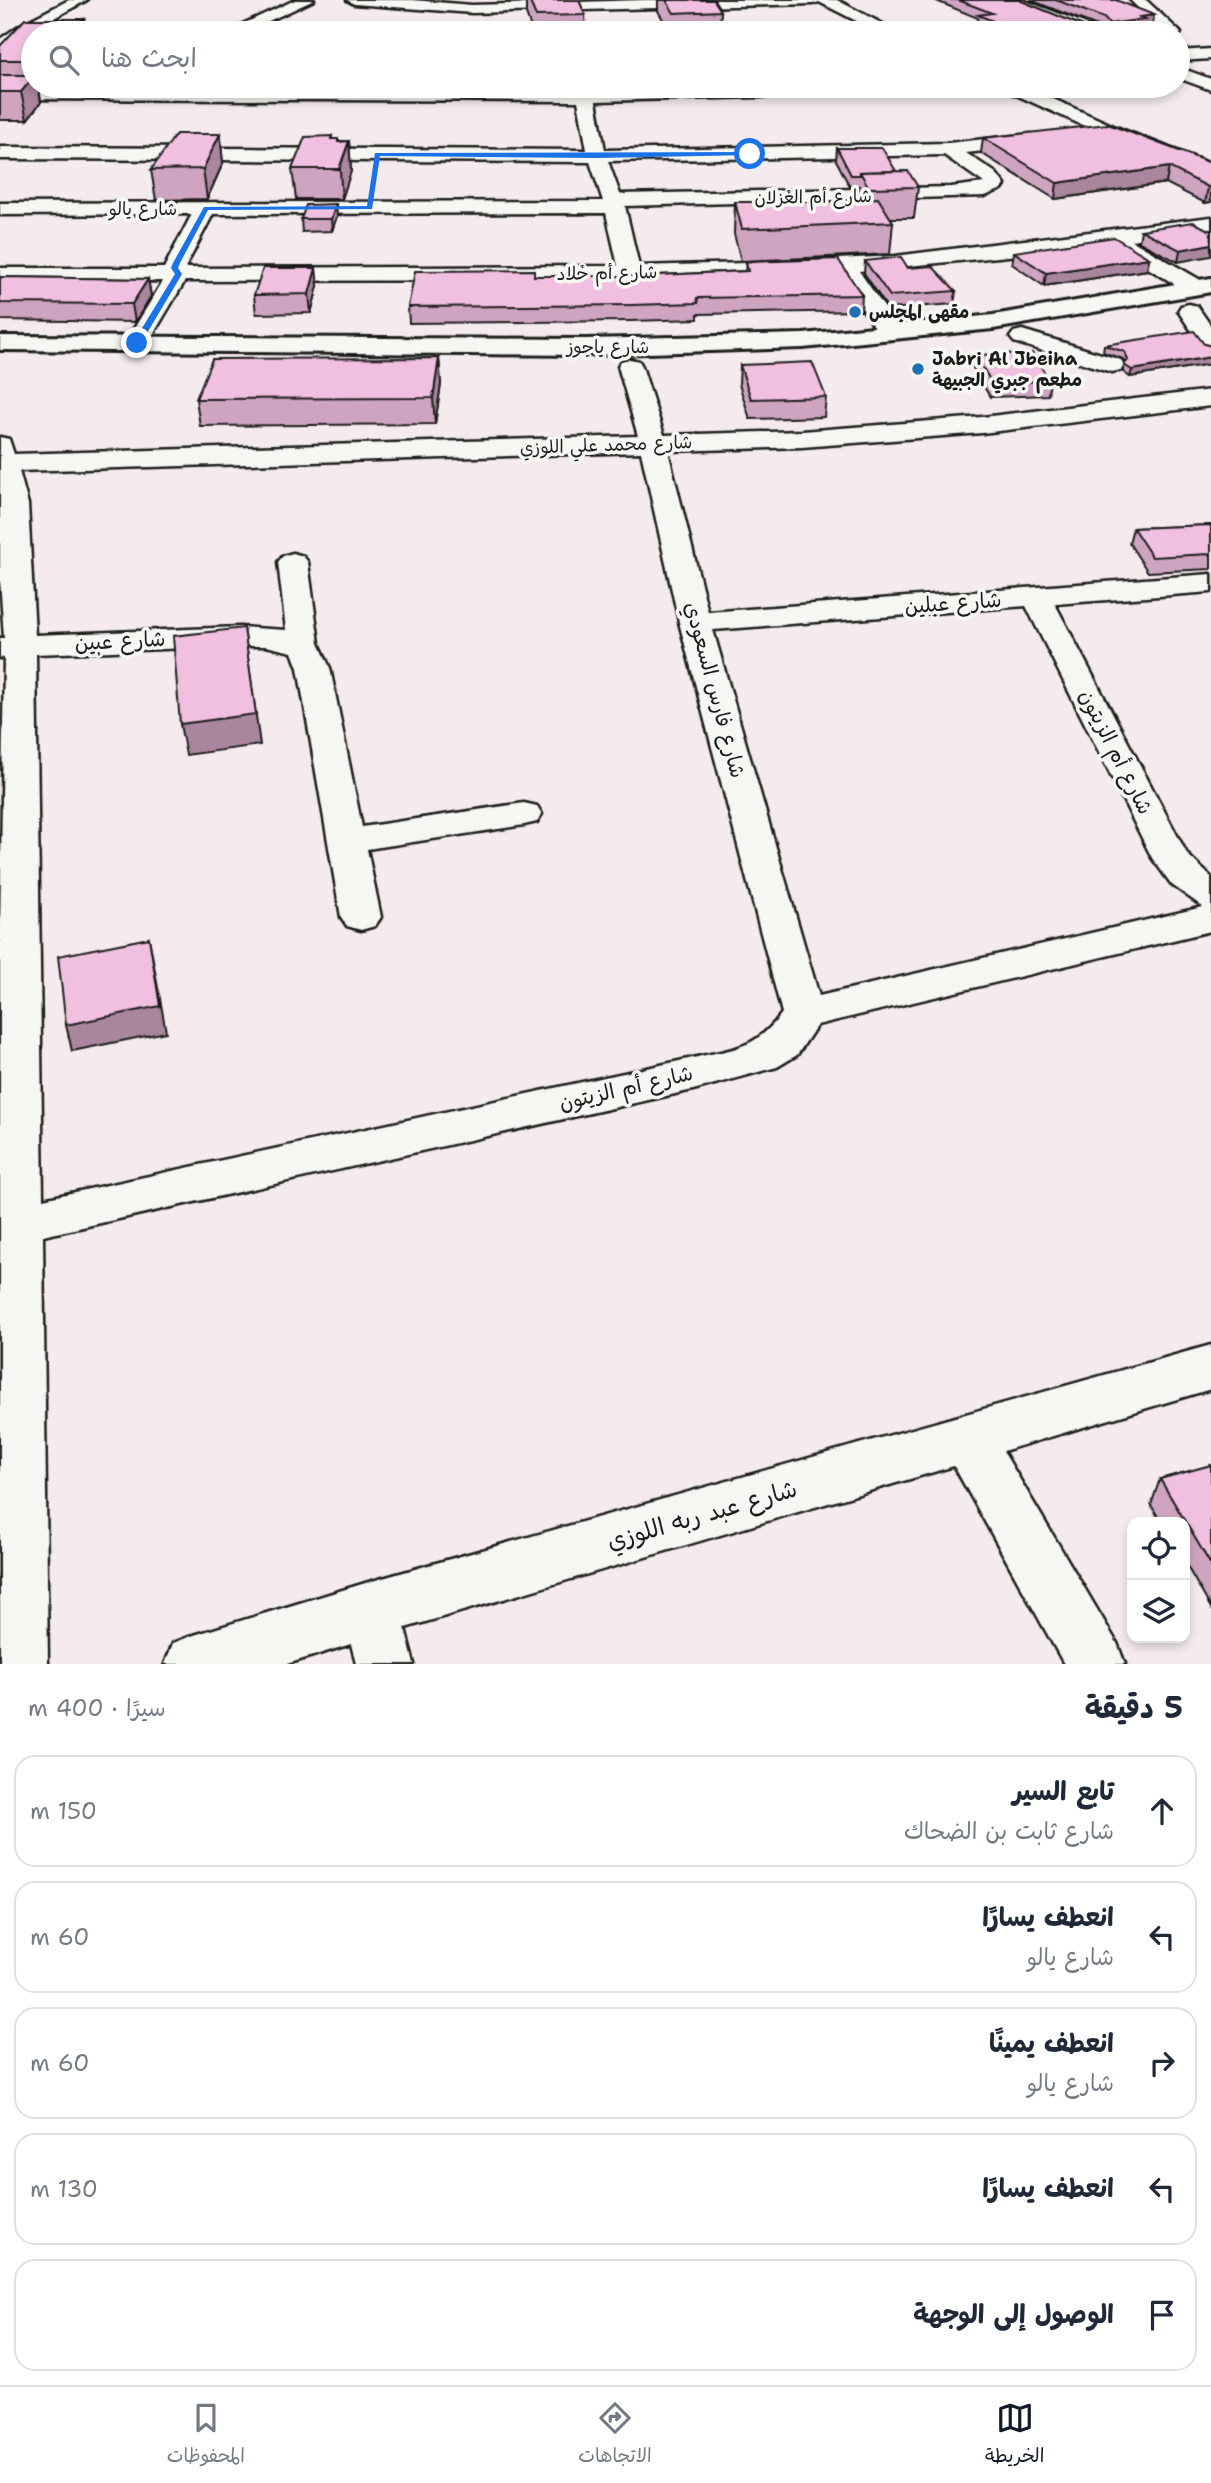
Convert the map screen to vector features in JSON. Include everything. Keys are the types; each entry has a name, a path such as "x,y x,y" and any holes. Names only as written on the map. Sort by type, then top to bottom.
{"main road":[{"name":"شارع ياجوز","path":"0,343 586,348 751,344 890,333 1202,297"},
{"name":"شارع ياجوز","path":"0,362 630,366 848,355 1022,337 1202,297"}],"street":[{"path":"41,21 80,0"},
{"path":"259,21 307,0"},
{"path":"354,0 478,4 813,0"},
{"path":"825,0 868,21"},
{"path":"994,0 1048,21"},
{"path":"1009,0 1065,21"},
{"path":"1137,0 1161,21"},
{"path":"451,21 478,4"},
{"path":"4,41 21,32"},
{"path":"1190,55 1211,54"},
{"path":"1190,69 1211,77"},
{"path":"1190,77 1211,85"},
{"path":"0,94 21,94"},
{"path":"126,114 138,98"},
{"path":"586,98 597,156 614,204 630,273"},
{"path":"1037,98 1108,130 1211,171"},
{"path":"0,153 98,152 377,161 948,149 1108,130"},
{"path":"98,152 112,133"},
{"name":"شارع أم الغزلان","path":"614,204 951,193 985,190 995,185 989,177 948,149"},
{"name":"شارع يالو","path":"0,209 206,208 371,201 614,204"},
{"path":"137,343 178,274 174,268 206,208"},
{"name":"شارع أم خلاد","path":"0,275 630,273 845,266 1112,238 1211,223"},
{"path":"1112,238 1202,297 1211,343"},
{"path":"845,266 890,333"},
{"path":"1022,337 1112,365"},
{"name":"شارع فارس السعودي","path":"630,366 653,444 695,622 803,1014"},
{"name":"شارع محمد علي اللوزي","path":"1,457 802,439 894,433 1211,398"},
{"path":"1,457 14,504 15,579 10,647 10,1001 19,1664"},
{"path":"293,562 303,645 309,652 314,668 361,918"},
{"name":"شارع عبلين","path":"695,622 1211,583"},
{"name":"شارع أم الزيتون","path":"1036,596 1171,858 1185,876 1211,897"},
{"name":"شارع عبين","path":"10,647 155,638 267,636 288,639 303,645"},
{"path":"347,841 524,814"},
{"path":"803,1014 1211,918"},
{"name":"شارع أم الزيتون","path":"11,1225 694,1074 762,1056 782,1044 803,1014"},
{"name":"شارع عبد ربه اللوزي","path":"194,1664 372,1609 967,1440 1211,1367"},
{"path":"967,1440 1096,1664"},
{"path":"372,1609 385,1664"}],"building":[{"path":"529,0 579,0 585,15 536,16"},
{"path":"666,0 714,0 721,11 674,13"},
{"path":"958,0 1019,0 1071,21 993,21 978,15 992,13"},
{"path":"1056,0 1116,0 1154,15 1131,21 1106,21"},
{"path":"25,19 84,19 82,21 23,21"},
{"path":"21,23 21,60 0,60 0,46"},
{"path":"0,75 21,75 21,92 0,92"},
{"path":"1108,124 1211,163 1211,187 1169,167 1057,183 983,138"},
{"path":"176,134 220,134 203,169 151,170"},
{"path":"332,136 331,139 338,139 338,142 349,141 339,169 292,169 305,137"},
{"path":"837,148 882,148 896,171 860,172 860,175 851,175"},
{"path":"908,171 918,187 869,188 860,172"},
{"path":"878,198 893,222 742,229 735,202 823,202"},
{"path":"336,204 331,219 301,219 306,205"},
{"path":"1193,222 1211,231 1211,244 1180,250 1141,230"},
{"path":"1114,237 1149,258 1046,273 1014,252"},
{"path":"901,257 908,268 932,266 956,291 890,296 865,261"},
{"path":"838,259 862,295 697,298 698,303 631,305 408,307 415,271 534,270 534,276 636,276 748,271 746,262"},
{"path":"263,268 316,268 309,294 254,295"},
{"path":"0,277 148,279 132,304 0,303"},
{"path":"1194,331 1204,344 1211,346 1211,357 1132,370 1124,365 1128,360 1125,352 1104,345"},
{"path":"1032,353 1050,381 992,383 975,355"},
{"path":"439,358 433,398 196,399 212,359"},
{"path":"812,362 826,397 751,399 740,365"},
{"path":"1211,525 1211,554 1152,557 1133,528"},
{"path":"244,628 256,714 180,724 173,636"},
{"path":"149,938 160,1006 66,1025 58,956"},
{"path":"1211,1465 1211,1565 1190,1530 1190,1517 1183,1517 1160,1479"}],"place":[{"name":"مقهى المجلس","path":"855,312"},
{"name":"Jabri Al Jbeiha مطعم جبري الجبيهة","path":"918,369"}],"route":[{"path":"137,343 178,274 174,268 206,208 370,208 377,155 750,154"}]}
